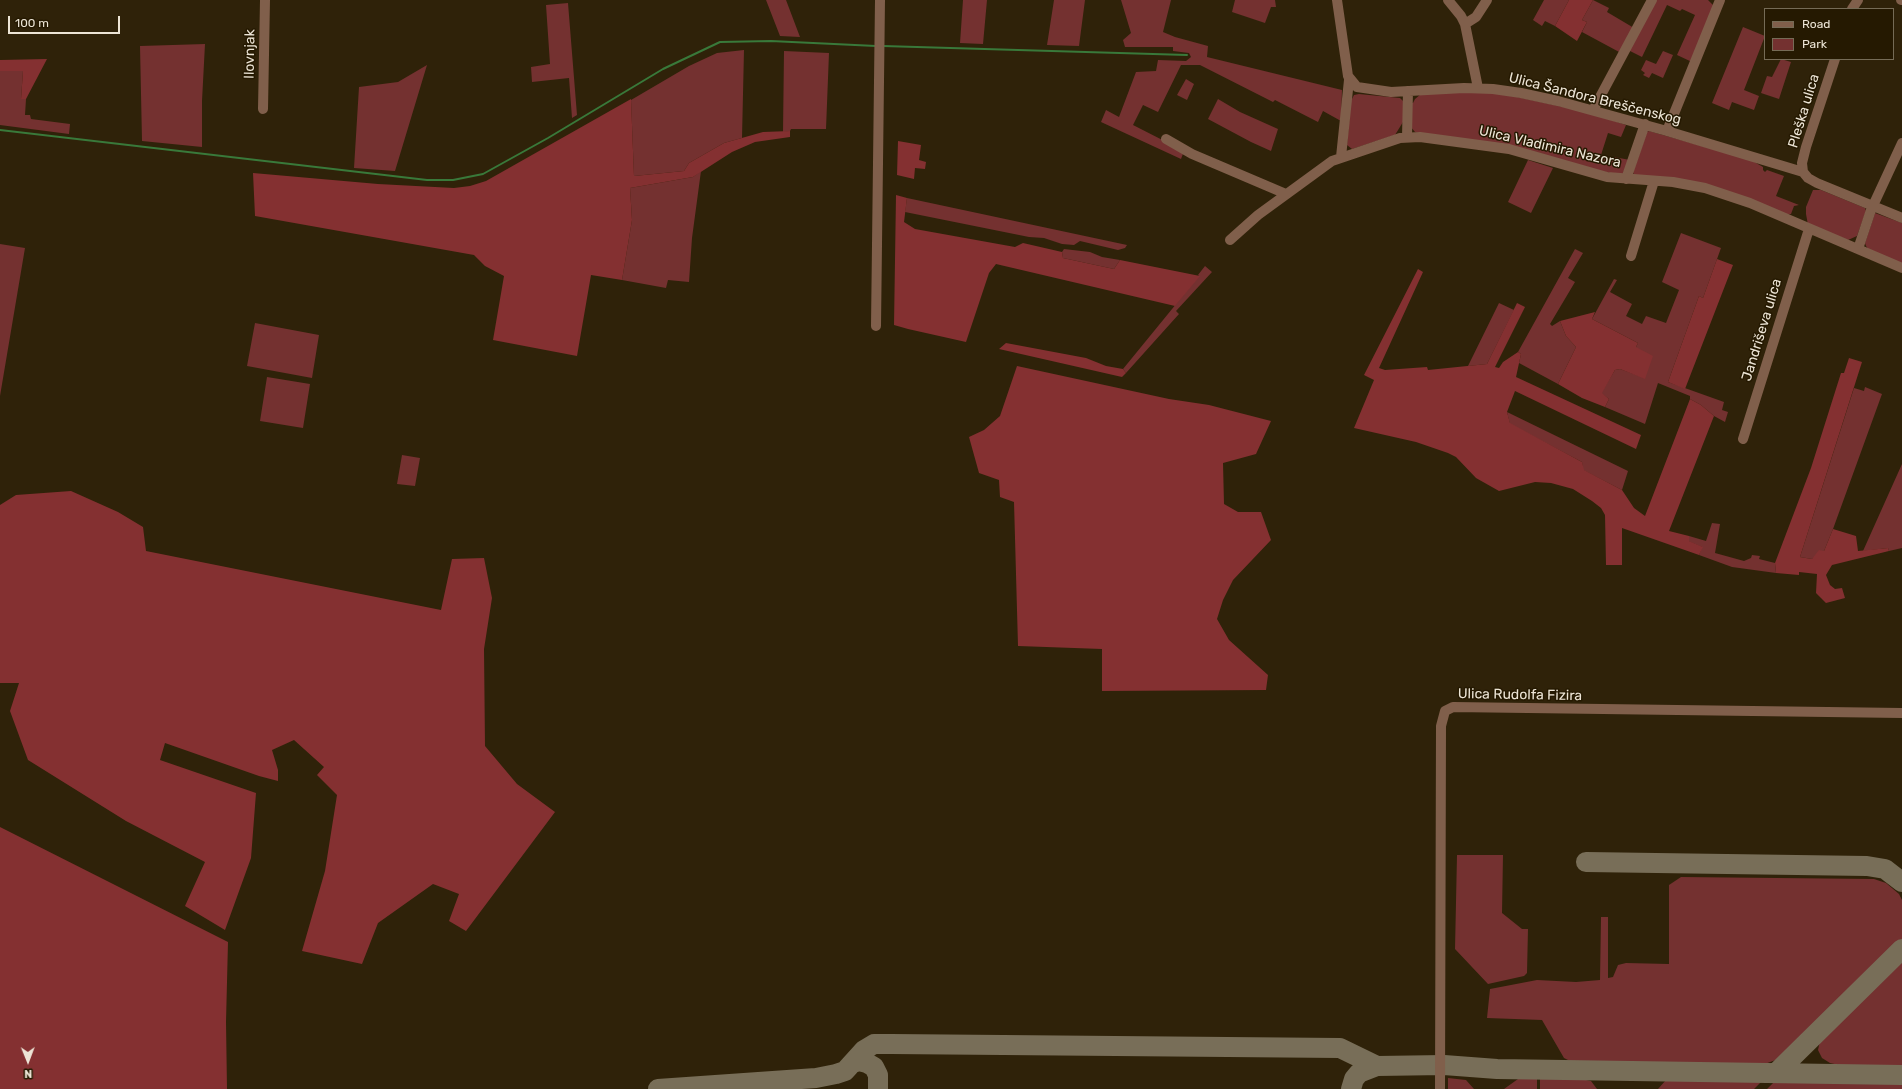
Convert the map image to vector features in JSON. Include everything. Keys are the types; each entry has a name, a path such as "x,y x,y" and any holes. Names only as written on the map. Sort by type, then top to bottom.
{"street":[{"name":"Ilovnjak","path":"263,109 265,0"},
{"path":"876,326 880,0"},
{"path":"1337,0 1349,80 1341,157"},
{"path":"1448,0 1461,16 1465,24 1478,88"},
{"path":"1465,24 1476,17 1488,0"},
{"path":"1593,110 1652,0"},
{"path":"1667,131 1719,0"},
{"path":"1852,8 1858,0"},
{"name":"Pleška ulica","path":"1803,172 1802,163 1806,147 1835,60"},
{"name":"Ulica Šandora Breščenskog","path":"1349,80 1356,87 1366,90 1408,91 1478,88 1521,92 1645,124 1803,172 1808,178 1817,183 1902,218"},
{"path":"1407,136 1408,91"},
{"path":"1626,180 1645,124"},
{"name":"Ulica Vladimira Nazora","path":"1230,240 1323,166 1341,157 1407,136 1460,141 1509,149 1601,176 1626,180 1684,183 1720,192 1858,248 1902,268"},
{"path":"1166,139 1192,154 1286,194"},
{"path":"1858,248 1874,206 1902,143"},
{"path":"1631,256 1654,181"},
{"name":"Jandriševa ulica","path":"1743,439 1809,229"},
{"name":"Ulica Rudolfa Fizira","path":"1440,1089 1441,726 1445,711 1453,707 1902,713"}],"green space":[{"path":"766,0 786,0 800,37 780,36"},
{"path":"963,0 987,0 983,44 960,43"},
{"path":"1054,0 1085,0 1079,46 1047,45"},
{"path":"1121,0 1171,0 1163,32 1175,37 1208,46 1207,57 1342,90 1341,121 1323,111 1318,122 1275,100 1273,102 1200,65 1181,65 1158,112 1143,105 1133,125 1184,151 1181,159 1101,122 1106,110 1119,117 1136,72 1156,71 1158,60 1186,61 1191,57 1189,53 1173,51 1173,47 1125,47 1123,40 1131,33"},
{"path":"1235,0 1275,0 1276,7 1271,7 1265,23 1232,12"},
{"path":"1544,0 1569,0 1555,26 1545,21 1542,26 1533,20"},
{"path":"1593,0 1609,8 1607,12 1634,28 1621,53 1582,32 1587,22 1582,20"},
{"path":"1655,0 1708,0 1715,7 1692,62 1677,55 1695,15 1682,9 1680,11 1667,5 1642,57 1628,50"},
{"path":"568,3 577,115 572,118 569,78 532,82 531,67 550,64 546,5"},
{"path":"1743,27 1764,36 1744,90 1759,96 1754,110 1732,102 1729,110 1712,103"},
{"path":"205,44 202,101 202,147 142,141 140,46"},
{"path":"744,50 742,138 724,143 689,163 684,171 634,176 631,100 689,66 717,53"},
{"path":"784,51 829,53 826,129 791,129 790,131 783,132"},
{"path":"1663,51 1673,55 1663,78 1652,73 1649,78 1643,75 1645,73 1641,70 1646,60 1656,64"},
{"path":"1780,60 1791,62 1779,99 1761,93 1767,76 1772,77"},
{"path":"427,65 395,171 354,168 359,87 398,82"},
{"path":"0,71 23,71 21,99 26,99 25,115 30,115 31,119 70,124 69,134 0,125"},
{"path":"1186,79 1194,84 1187,100 1177,95"},
{"path":"1453,92 1499,93 1591,113 1626,125 1621,137 1608,133 1601,155 1613,159 1614,157 1630,160 1623,173 1620,175 1415,132 1410,126 1410,103 1413,103 1421,94"},
{"path":"1359,94 1400,98 1404,102 1403,122 1395,135 1352,149 1347,145 1351,101 1354,95"},
{"path":"1218,99 1240,112 1278,129 1271,151 1208,119"},
{"path":"1649,131 1751,160 1763,167 1765,172 1767,170 1784,176 1776,196 1799,205 1794,206 1791,214 1785,215 1721,189 1634,175 1633,172 1647,132"},
{"path":"1528,160 1553,168 1531,213 1508,202"},
{"path":"701,171 692,238 689,282 668,280 666,288 622,280 632,220 630,188 693,177"},
{"path":"1813,190 1821,190 1865,208 1866,211 1857,236 1848,240 1808,225 1806,207"},
{"path":"907,198 1127,245 1125,248 1118,250 1080,241 1074,245 1062,244 1044,238 1029,237 905,212"},
{"path":"1875,213 1902,223 1902,265 1868,249 1866,246 1865,243"},
{"path":"1681,233 1721,248 1703,298 1699,296 1668,382 1724,402 1722,410 1728,412 1725,422 1690,399 1690,396 1658,383 1645,424 1605,407 1609,399 1601,393 1615,370 1620,369 1645,378 1636,347 1638,343 1592,319 1614,279 1617,280 1610,292 1632,304 1626,316 1642,324 1646,316 1666,323 1679,290 1662,282"},
{"path":"0,244 25,248 0,396"},
{"path":"1064,249 1090,252 1102,257 1120,260 1114,269 1063,258 1062,252"},
{"path":"1575,249 1583,253 1568,278 1575,282 1550,324 1552,326 1560,321 1566,336 1576,347 1558,384 1519,363 1521,354 1518,352"},
{"path":"1205,266 1212,272 1176,311 1179,314 1126,373 1123,369 1199,276 1198,275"},
{"path":"1499,303 1514,310 1487,364 1468,366"},
{"path":"255,323 319,335 312,378 247,366"},
{"path":"267,377 310,384 303,428 260,421"},
{"path":"1865,387 1882,394 1833,529 1824,551 1812,559 1800,557 1854,388 1864,391"},
{"path":"1507,412 1628,471 1622,490 1583,470 1582,462 1510,424"},
{"path":"402,455 420,458 415,486 397,484"},
{"path":"1902,464 1902,548 1889,551 1888,548 1863,551"},
{"path":"1712,523 1720,524 1715,553 1744,561 1751,558 1752,555 1760,556 1759,559 1775,563 1776,573 1732,567 1699,555 1702,547 1688,541 1689,536 1706,541"},
{"path":"1457,855 1503,855 1502,913 1522,929 1528,929 1527,973 1524,976 1488,984 1455,949"},
{"path":"1681,877 1874,879 1886,883 1899,894 1902,900 1902,941 1781,1058 1762,1065 1572,1062 1564,1058 1542,1020 1487,1018 1490,989 1537,980 1576,982 1600,980 1601,917 1608,917 1608,978 1613,977 1618,965 1626,963 1669,964 1669,885"},
{"path":"1902,960 1902,1067 1843,1066 1830,1063 1822,1058 1818,1050 1820,1041"},
{"path":"1448,1078 1466,1080 1474,1089 1448,1089"},
{"path":"1537,1078 1537,1089 1504,1089 1518,1079"},
{"path":"1540,1078 1581,1079 1591,1081 1597,1089 1540,1089"},
{"path":"1674,1078 1763,1080 1754,1089 1658,1089 1666,1080"},
{"path":"1777,1079 1902,1080 1902,1089 1767,1089"}],"shaded area":[{"path":"1569,0 1593,0 1582,20 1587,22 1577,41 1555,26"},
{"path":"47,59 26,99 21,99 23,71 0,71 0,60"},
{"path":"631,99 634,176 684,171 689,163 724,143 763,132 790,131 790,137 755,142 732,152 693,177 630,188 632,220 622,280 591,275 577,356 493,340 504,276 485,266 474,255 255,216 253,173 378,184 454,188 470,186 486,181"},
{"path":"898,141 921,145 919,160 926,162 925,169 915,168 914,179 897,175"},
{"path":"896,195 907,198 904,222 915,229 1015,247 1023,243 1062,252 1063,258 1114,269 1120,260 1200,276 1175,306 996,264 989,273 966,342 908,329 894,325"},
{"path":"1717,259 1733,265 1685,389 1668,382 1699,296 1703,298"},
{"path":"1418,269 1423,272 1379,368 1385,370 1427,367 1428,370 1487,364 1517,303 1525,307 1495,367 1499,368 1503,362 1518,352 1521,354 1516,377 1641,435 1636,449 1515,391 1507,412 1510,423 1582,462 1584,470 1622,490 1634,508 1645,516 1690,399 1701,405 1714,416 1669,531 1689,536 1689,541 1703,547 1699,555 1622,528 1622,565 1606,565 1605,515 1601,508 1573,489 1551,483 1535,482 1499,491 1476,478 1456,457 1448,453 1416,442 1354,428 1374,380 1364,375"},
{"path":"1595,312 1592,319 1638,343 1636,347 1653,356 1645,379 1620,369 1615,370 1602,393 1609,399 1605,407 1582,398 1558,384 1576,347 1566,336 1560,321"},
{"path":"1006,343 1086,358 1106,366 1123,369 1126,373 1122,377 999,349"},
{"path":"1849,358 1862,362 1800,557 1812,559 1819,550 1824,551 1833,529 1856,536 1858,551 1888,548 1889,551 1832,565 1826,575 1830,585 1835,589 1842,588 1845,598 1826,603 1816,593 1817,574 1799,572 1799,575 1776,573 1775,563 1811,468 1841,373 1844,373"},
{"path":"1017,366 1169,399 1209,405 1271,421 1256,454 1223,463 1224,504 1238,512 1261,512 1271,540 1233,580 1223,600 1217,619 1229,640 1268,675 1266,690 1102,691 1102,649 1018,646 1014,502 1000,497 999,480 979,473 969,437 984,430 1000,416"},
{"path":"71,491 118,512 143,527 146,551 441,610 452,559 484,558 492,598 484,649 485,746 517,784 555,812 466,931 449,921 459,894 433,884 378,923 362,964 302,951 325,871 337,795 317,775 324,767 294,740 272,750 278,770 278,781 259,776 165,743 160,760 256,793 251,858 225,930 185,906 205,862 126,821 28,760 10,711 19,683 0,683 0,505 16,495"},
{"path":"0,827 228,942 226,1022 227,1089 0,1089"}],"waterway":[{"path":"0,130 427,180 453,180 483,174 548,138 663,69 720,42 771,41 876,46"},
{"path":"883,46 1187,55"}],"taxiway":[{"path":"1586,862 1867,866 1885,869 1902,882"},
{"path":"1776,1073 1902,949"},
{"path":"658,1089 816,1078 836,1074 845,1071 864,1050 874,1044 1340,1048 1377,1066 1444,1065 1497,1069 1902,1075"},
{"path":"853,1063 859,1061 874,1067 878,1075 878,1089"},
{"path":"1351,1089 1354,1079 1359,1073 1377,1066"}]}
